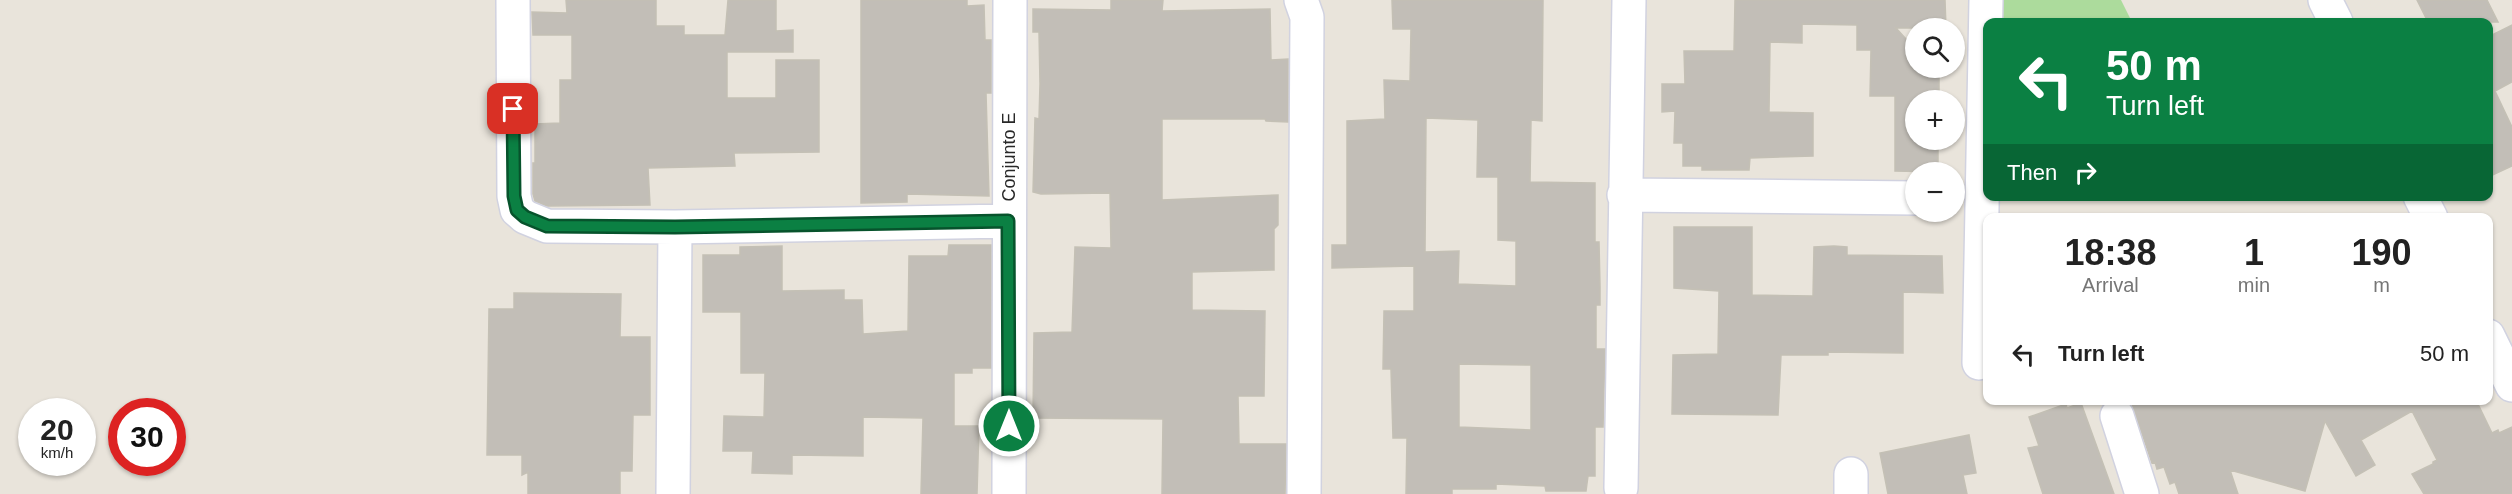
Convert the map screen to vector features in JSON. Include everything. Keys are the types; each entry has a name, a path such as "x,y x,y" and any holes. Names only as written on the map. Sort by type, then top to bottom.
{"street":[{"path":"513,0 514,196 517,210 525,217 547,226 675,227 1008,221"},
{"name":"Conjunto E","path":"1009,494 1010,0"},
{"path":"1302,0 1308,17 1304,494"},
{"path":"1621,488 1624,195 1629,0"},
{"path":"1986,0 1986,18"},
{"path":"2325,0 2334,18"},
{"path":"1979,363 1968,199 1983,141"},
{"path":"1624,195 1905,198"},
{"path":"673,494 675,227"},
{"path":"2493,346 2512,385"},
{"path":"2117,416 2142,494"}],"green space":[{"path":"1999,0 2121,0 2130,18 1998,18"}],"building":[{"path":"566,0 656,0 656,26 684,26 684,35 725,35 728,0 776,0 776,31 793,30 793,52 727,52 727,98 776,98 776,60 819,60 819,152 734,153 735,166 648,168 650,205 547,206 535,201 533,163 535,163 535,124 560,123 560,80 572,80 572,35 533,35 532,12 567,13"},
{"path":"861,0 967,0 967,6 984,5 985,40 991,40 991,93 986,93 989,196 907,194 907,202 861,203"},
{"path":"1111,0 1163,0 1162,11 1270,9 1271,60 1288,59 1288,122 1266,121 1265,119 1162,119 1162,200 1278,195 1278,225 1274,229 1274,270 1192,272 1192,310 1265,311 1264,396 1238,396 1239,444 1286,444 1285,494 1162,494 1163,419 1033,418 1034,333 1072,332 1075,247 1111,248 1110,193 1041,194 1033,192 1035,118 1039,119 1040,84 1039,32 1033,32 1033,9 1111,10"},
{"path":"1392,0 1543,0 1542,121 1531,120 1530,182 1595,183 1595,242 1599,242 1600,287 1600,305 1596,305 1596,349 1605,349 1603,427 1595,427 1595,476 1588,476 1586,491 1546,491 1545,486 1496,484 1496,489 1452,489 1452,494 1406,494 1407,438 1393,438 1391,369 1383,369 1384,311 1414,311 1414,266 1332,268 1332,245 1347,245 1347,121 1385,119 1384,80 1410,81 1411,29 1393,29","holes":["1426,118 1478,120 1477,177 1498,177 1498,240 1516,241 1516,286 1458,284 1459,251 1425,252","1459,364 1531,365 1531,430 1459,427"]},
{"path":"1735,0 1945,0 1946,18 1905,18 1905,28 1896,28 1905,38 1905,78 1939,78 1939,90 1905,90 1905,150 1938,150 1938,162 1905,162 1905,171 1895,171 1895,96 1870,96 1871,50 1857,50 1857,25 1802,24 1802,43 1770,42 1769,112 1813,113 1813,156 1750,158 1749,170 1702,170 1702,166 1683,166 1683,143 1674,143 1675,111 1662,112 1662,84 1685,84 1684,51 1734,51"},
{"path":"2417,0 2487,0 2498,22 2493,22 2493,18 2426,18"},
{"path":"2512,25 2512,82 2495,91 2512,127 2512,166 2493,175 2493,34"},
{"path":"1674,227 1752,227 1752,295 1813,296 1814,247 1834,246 1847,247 1847,255 1942,256 1943,293 1903,292 1903,353 1828,352 1828,355 1781,355 1778,415 1672,414 1673,355 1718,354 1719,291 1674,288"},
{"path":"949,245 991,245 991,368 972,368 972,373 954,373 954,426 979,426 977,494 921,494 923,418 863,417 863,456 792,455 792,474 752,473 753,451 723,451 724,416 764,417 765,373 741,373 741,312 703,312 703,255 740,255 740,247 782,246 782,291 844,290 844,300 862,300 863,334 908,331 909,256 948,256"},
{"path":"514,293 621,294 620,337 650,337 650,415 633,415 632,471 620,471 620,494 528,494 528,472 522,475 522,455 487,455 489,309 514,309"},
{"path":"2063,405 2066,405 2067,408 2082,405 2114,494 2043,494 2028,448 2039,446 2029,417"},
{"path":"2132,405 2478,405 2492,433 2498,430 2499,433 2512,427 2512,494 2424,494 2412,474 2437,460 2412,411 2361,440 2375,465 2356,476 2325,421 2305,491 2230,470 2238,494 2179,494 2175,482 2170,484 2164,467 2157,469 2155,462 2152,463"},
{"path":"1969,435 1976,473 1963,475 1967,494 1888,494 1880,453"}],"route":[{"path":"513,109 514,196 517,210 536,223 547,226 675,227 1008,221 1009,426"}]}
